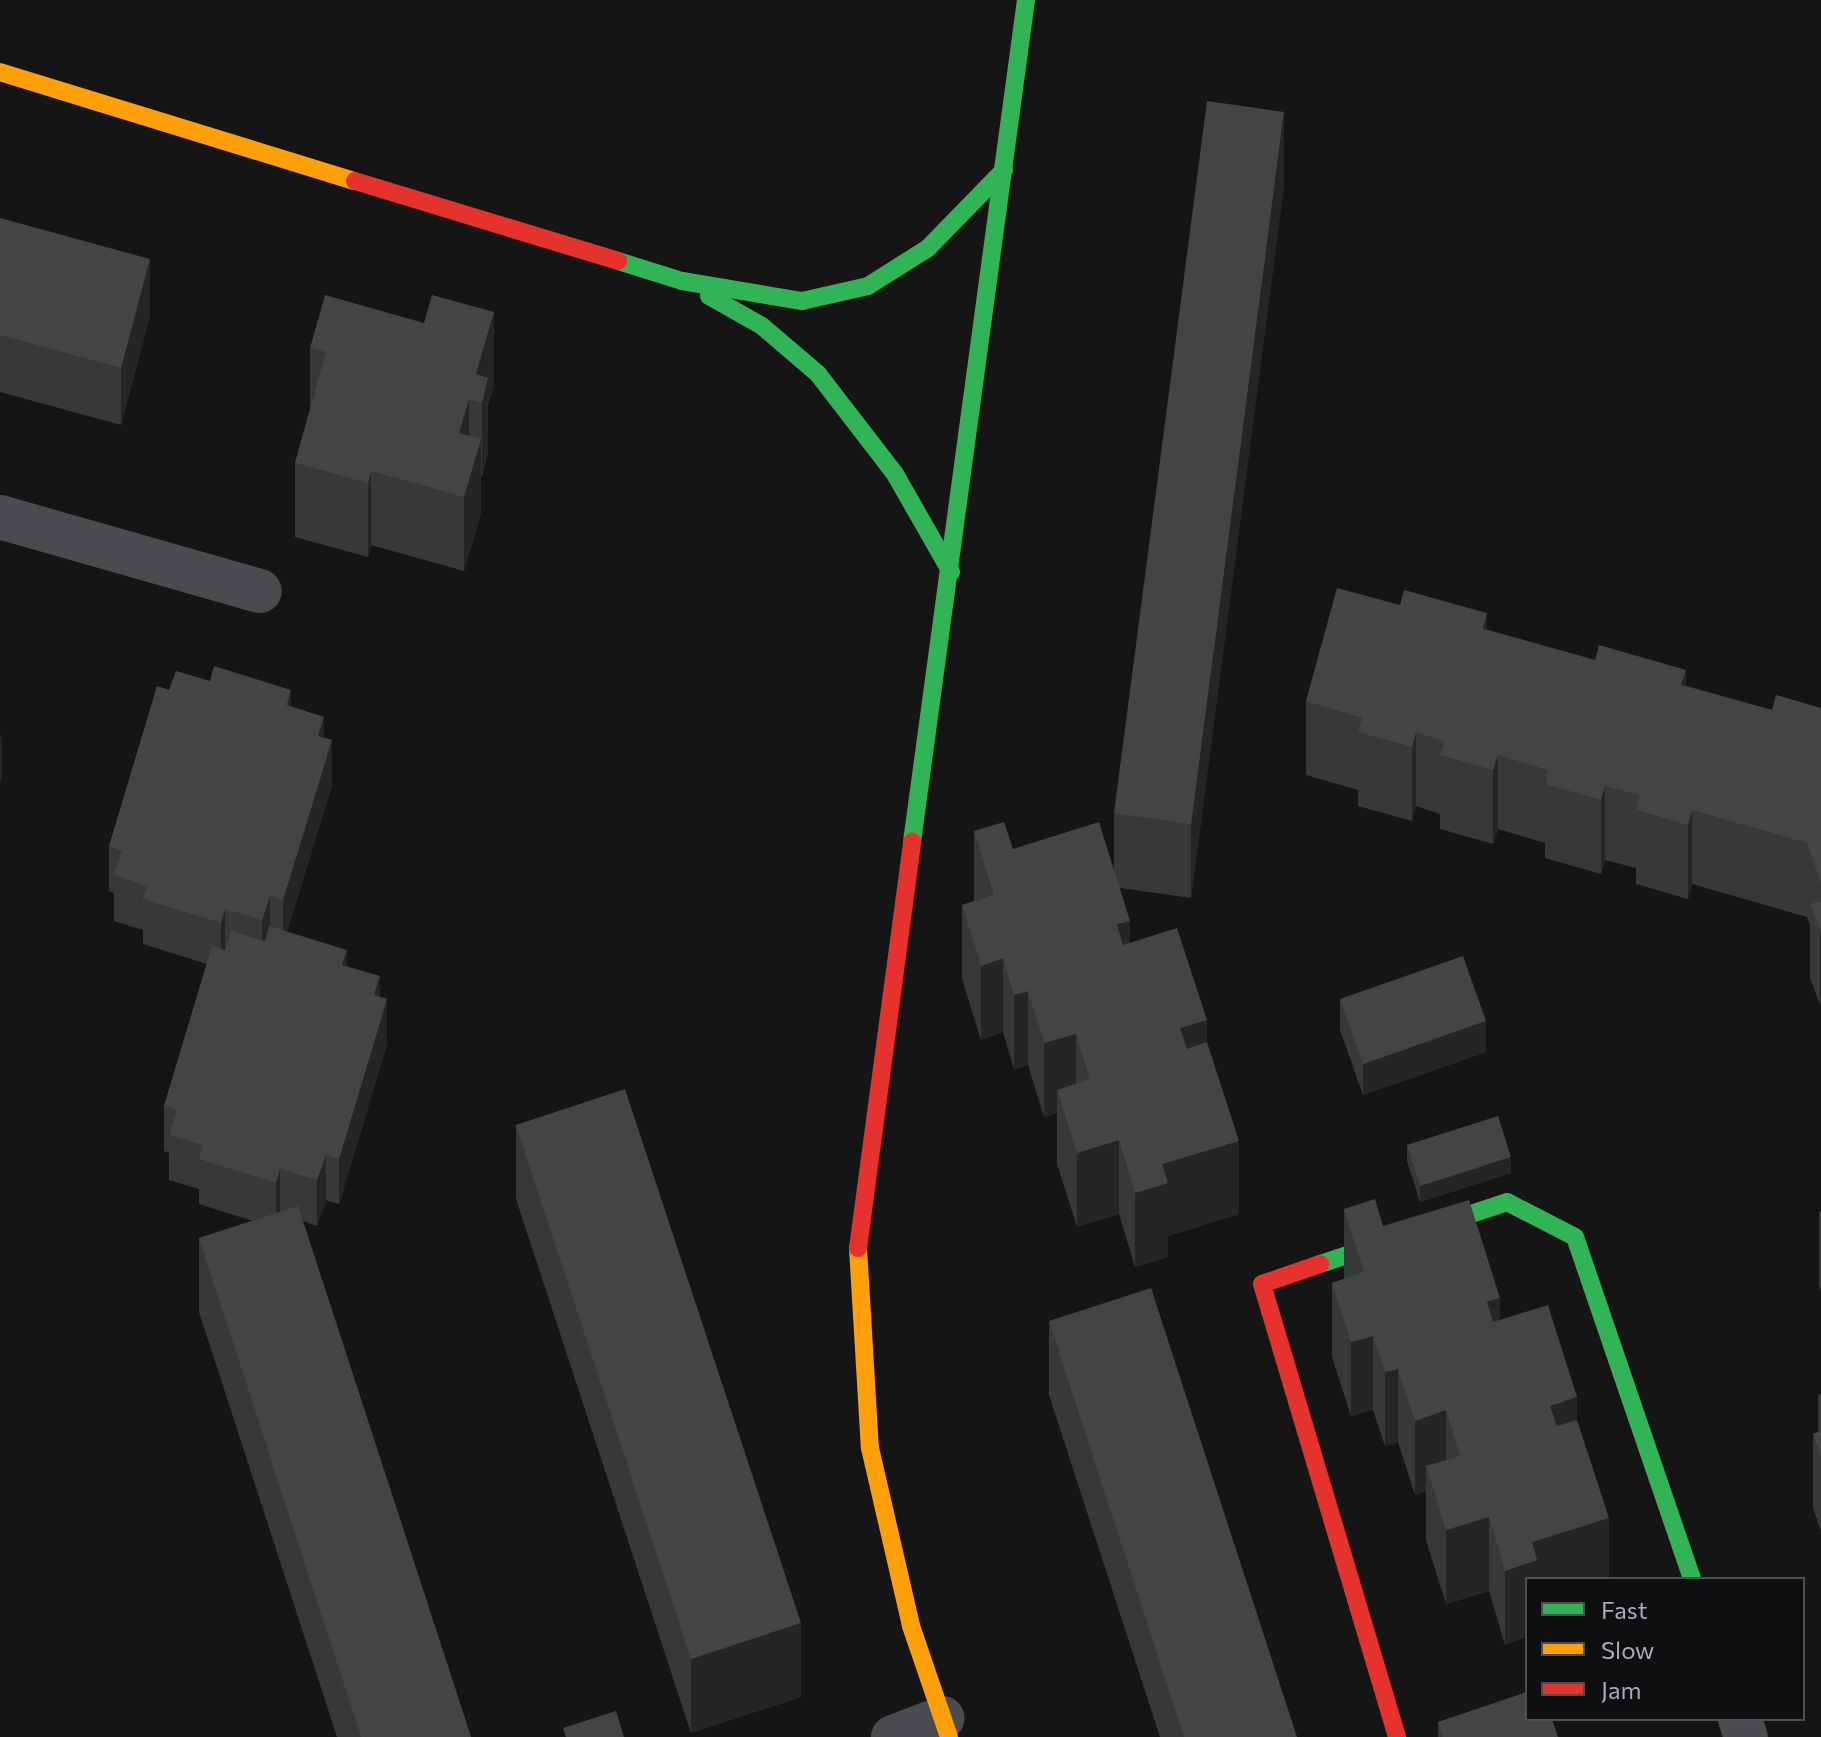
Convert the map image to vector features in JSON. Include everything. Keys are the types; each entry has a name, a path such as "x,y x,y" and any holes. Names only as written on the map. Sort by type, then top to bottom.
{"street":[{"path":"893,1737 946,1728 911,1626 870,1448 855,1268 1026,0"},
{"path":"0,72 682,281 802,301 868,286 928,248 1004,170"},
{"path":"682,281 762,326 818,374 895,474 951,572"},
{"path":"0,517 260,591"},
{"path":"1397,1737 1262,1284 1507,1202 1575,1237 1691,1577"}],"building":[{"path":"1207,101 1284,112 1191,824 1114,813"},
{"path":"0,218 150,259 121,368 0,335"},
{"path":"325,295 424,323 432,295 494,312 476,374 488,378 482,403 469,399 459,433 481,439 464,497 371,471 368,483 295,463 326,352 310,348"},
{"path":"1337,588 1400,605 1404,590 1487,613 1483,629 1595,660 1599,645 1686,670 1681,685 1772,710 1776,695 1821,708 1821,883 1807,843 1692,810 1688,825 1636,810 1640,795 1605,786 1601,800 1545,784 1548,770 1498,755 1493,770 1440,755 1444,741 1416,732 1412,747 1358,732 1362,718 1306,701"},
{"path":"214,666 291,690 287,705 324,717 318,736 332,740 283,900 270,896 262,920 225,909 221,923 143,899 148,886 114,875 122,851 109,846 157,686 169,690 176,671 210,681"},
{"path":"1004,822 1013,849 1099,822 1130,921 1117,924 1123,945 1177,928 1207,1020 1180,1028 1187,1049 1207,1042 1239,1141 1162,1164 1168,1183 1135,1193 1119,1140 1077,1153 1057,1090 1090,1079 1076,1034 1044,1043 1028,991 1014,995 1003,958 981,966 962,905 994,895 974,831"},
{"path":"1821,901 1821,930 1820,931 1810,904"},
{"path":"269,926 347,950 342,965 380,976 374,995 387,999 339,1159 326,1155 317,1180 280,1169 276,1183 199,1159 203,1145 169,1135 177,1110 164,1106 212,946 225,950 231,931 265,941"},
{"path":"1463,956 1486,1021 1363,1064 1340,999"},
{"path":"625,1089 801,1623 691,1659 516,1125"},
{"path":"1498,1116 1511,1157 1420,1186 1407,1145"},
{"path":"1375,1199 1383,1226 1469,1200 1500,1298 1487,1302 1493,1322 1548,1305 1577,1397 1550,1406 1557,1426 1577,1420 1609,1518 1532,1542 1537,1560 1505,1571 1489,1517 1446,1530 1426,1466 1460,1456 1446,1410 1415,1421 1398,1369 1385,1372 1373,1336 1351,1342 1332,1283 1364,1272 1344,1209"},
{"path":"298,1206 471,1737 361,1737 199,1238"},
{"path":"1151,1288 1297,1737 1184,1737 1049,1321"},
{"path":"1821,1431 1821,1457 1813,1434"},
{"path":"1525,1693 1525,1721 1553,1721 1558,1737 1443,1737 1438,1722"},
{"path":"616,1711 624,1737 566,1737 563,1728"}],"traffic: fast":[{"path":"912,842 1026,0"},
{"path":"618,261 682,281 802,301 868,286 928,248 1004,170"},
{"path":"709,296 762,326 818,374 895,474 951,572"},
{"path":"1320,1264 1507,1202 1575,1237 1691,1577"}],"traffic: slow":[{"path":"0,72 355,181"},
{"path":"858,1248 870,1448 911,1626 949,1737"}],"traffic: jam":[{"path":"355,181 618,261"},
{"path":"858,1248 912,842"},
{"path":"1320,1264 1262,1284 1397,1737"}]}
